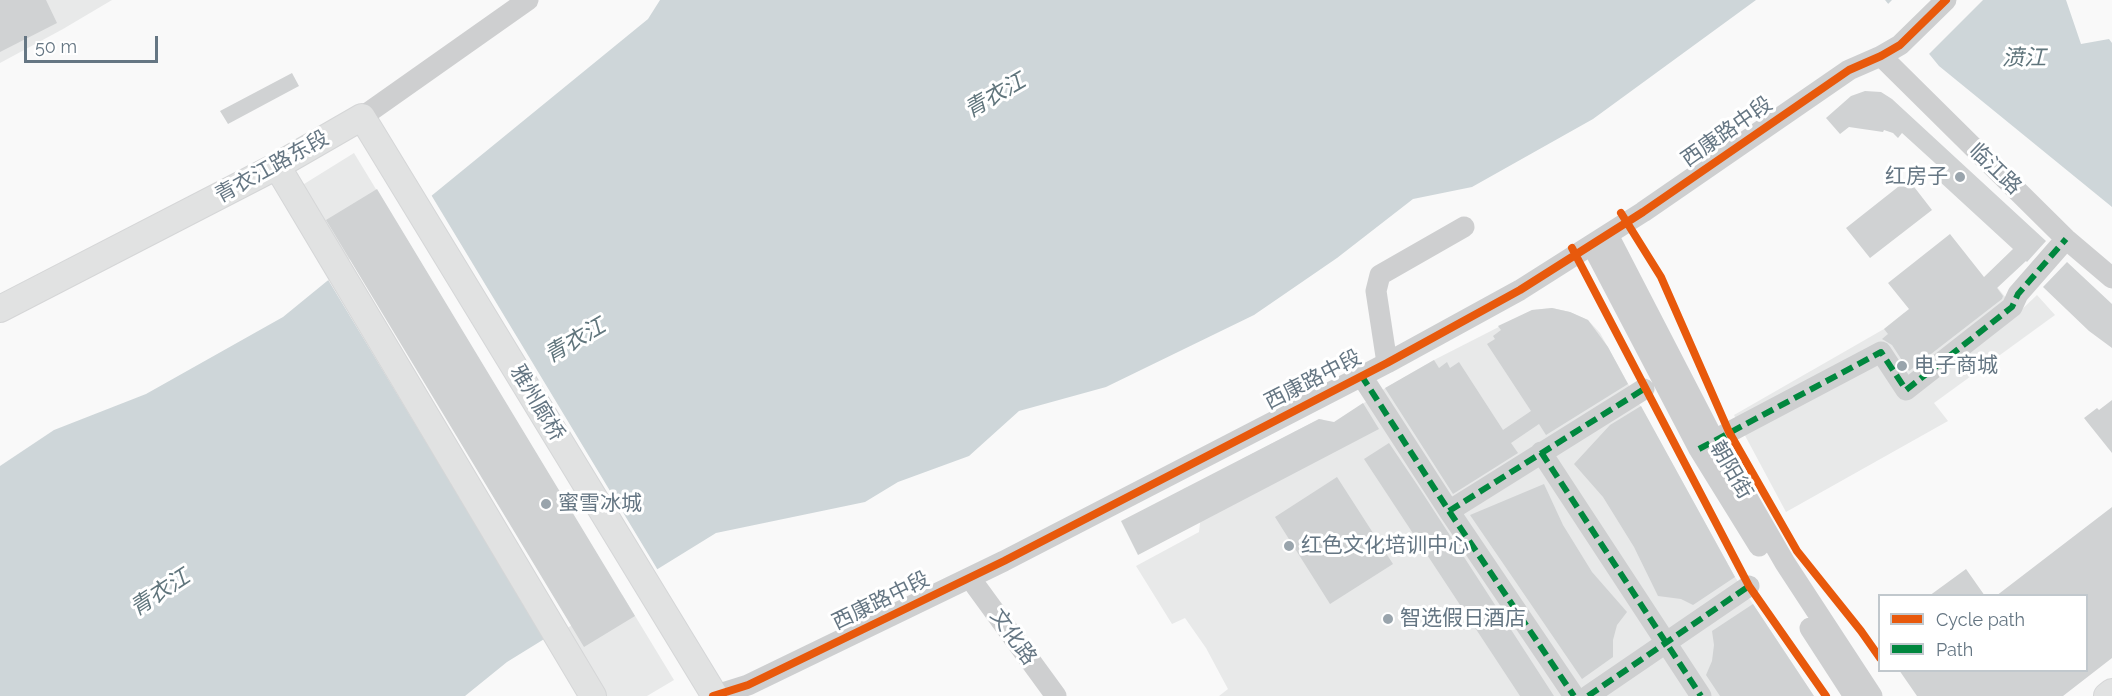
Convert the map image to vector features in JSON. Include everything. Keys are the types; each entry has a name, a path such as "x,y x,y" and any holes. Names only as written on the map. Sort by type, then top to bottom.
{"main road":[{"name":"雅州廊桥","path":"362,117 714,696"},
{"name":"青衣江路东段","path":"0,309 277,166 362,117"},
{"path":"277,166 593,696"},
{"path":"2107,696 2112,692"}],"street":[{"name":"青衣江路东段","path":"362,117 528,0"},
{"name":"西康路中段","path":"714,696 748,685 970,578 1387,363 1520,290 1644,212 1848,70 1900,45 1946,0"},
{"name":"临江路","path":"1881,56 2066,238 2112,278"},
{"path":"1387,363 1376,291 1380,275 1464,227"},
{"path":"1706,444 1881,352 1906,390 2012,308 2018,294 2066,238"},
{"name":"朝阳街","path":"1600,240 1774,572 1854,696"},
{"path":"1361,375 1449,511 1574,696"},
{"path":"1449,511 1644,389"},
{"name":"朝阳街","path":"1706,444 1872,696"},
{"path":"1541,452 1701,696"},
{"name":"文化路","path":"970,578 1056,696"},
{"path":"1588,696 1749,586"}],"shaded area":[{"path":"0,0 112,0 0,63"},
{"path":"354,153 674,680 647,696 604,696 296,189"},
{"name":"电子商城","path":"1989,277 2018,313 2037,295 2055,315 1934,403 1948,421 1786,512 1734,415 1884,329 1904,313"},
{"path":"1552,308 1570,312 1588,320 1600,333 1735,577 1814,696 1219,696 1228,689 1206,648 1185,618 1172,624 1136,566 1199,532 1200,523 1183,489 1245,464 1242,459 1319,419 1331,426 1384,389 1434,360 1532,310"}],"water":[{"name":"青衣江","path":"660,0 1756,0 1593,119 1472,187 1413,199 1337,258 1254,315 1106,387 1019,411 969,456 898,482 865,502 716,533 507,662 465,696 0,696 0,466 54,430 146,394 283,317 648,19"},
{"name":"𣸣江","path":"1885,0 2066,0 2081,44 2109,39 2112,43 2112,207 1939,66"}],"pier":[{"path":"1892,0 1983,0 1927,56 1886,6"},
{"path":"430,193 659,572 546,641 327,278"}],"building":[{"path":"0,0 46,0 57,23 0,52"},
{"path":"292,73 299,86 228,124 220,111"},
{"path":"1865,91 1881,92 1892,99 2046,241 2027,262 1997,288 2003,296 2002,299 1909,371 1892,345 1882,339 1888,334 1884,329 1909,309 1888,283 1950,234 1984,277 2013,249 1939,181 1946,173 1902,133 1898,138 1893,133 1884,130 1883,132 1849,127 1840,134 1826,118 1851,96"},
{"path":"1908,179 1932,210 1870,258 1846,228"},
{"path":"377,189 635,616 584,647 326,220"},
{"path":"2067,262 2112,304 2112,348 2089,331 2043,287"},
{"path":"1552,308 1570,312 1588,320 1608,347 1628,384 1546,435 1539,424 1511,443 1518,453 1453,494 1385,388 1434,360 1439,368 1447,362 1450,368 1459,362 1503,430 1531,411 1487,344 1495,339 1493,336 1501,330 1498,326 1532,310"},
{"path":"2112,400 2112,453 2084,418"},
{"path":"1363,403 1379,429 1138,555 1121,521 1319,419 1334,422"},
{"path":"1641,406 1735,577 1693,605 1681,599 1658,596 1634,547 1603,497 1574,464 1610,425"},
{"path":"1389,443 1554,696 1520,696 1364,459"},
{"path":"1337,477 1393,564 1330,604 1275,517"},
{"path":"1544,484 1563,525 1592,572 1627,612 1617,625 1613,640 1613,657 1582,679 1470,515"},
{"path":"2112,507 2112,658 2063,696 1917,696 1900,672 2088,672 2088,594 1999,594"},
{"path":"1966,569 1984,594 1932,594"},
{"path":"1753,604 1814,696 1720,696 1706,675 1712,661 1714,645 1712,631"}],"marked path":[{"path":"1699,449 1881,352 1906,390 2012,307 2018,294 2066,239"},
{"path":"1361,375 1449,511 1574,696"},
{"path":"1449,511 1644,389"},
{"path":"1541,452 1701,696"},
{"path":"1588,696 1749,586"}],"cycle path":[{"path":"713,696 748,685 1004,561 1387,363 1520,290 1643,212 1849,70 1900,45 1946,0"},
{"path":"1621,213 1661,277 1729,432 1797,551 1878,655"},
{"path":"1572,248 1749,586 1826,696"}],"place":[{"name":"红房子","path":"1960,177"},
{"name":"电子商城","path":"1902,366"},
{"name":"蜜雪冰城","path":"546,504"},
{"name":"红色文化培训中心","path":"1289,546"},
{"name":"智选假日酒店","path":"1388,619"}]}
